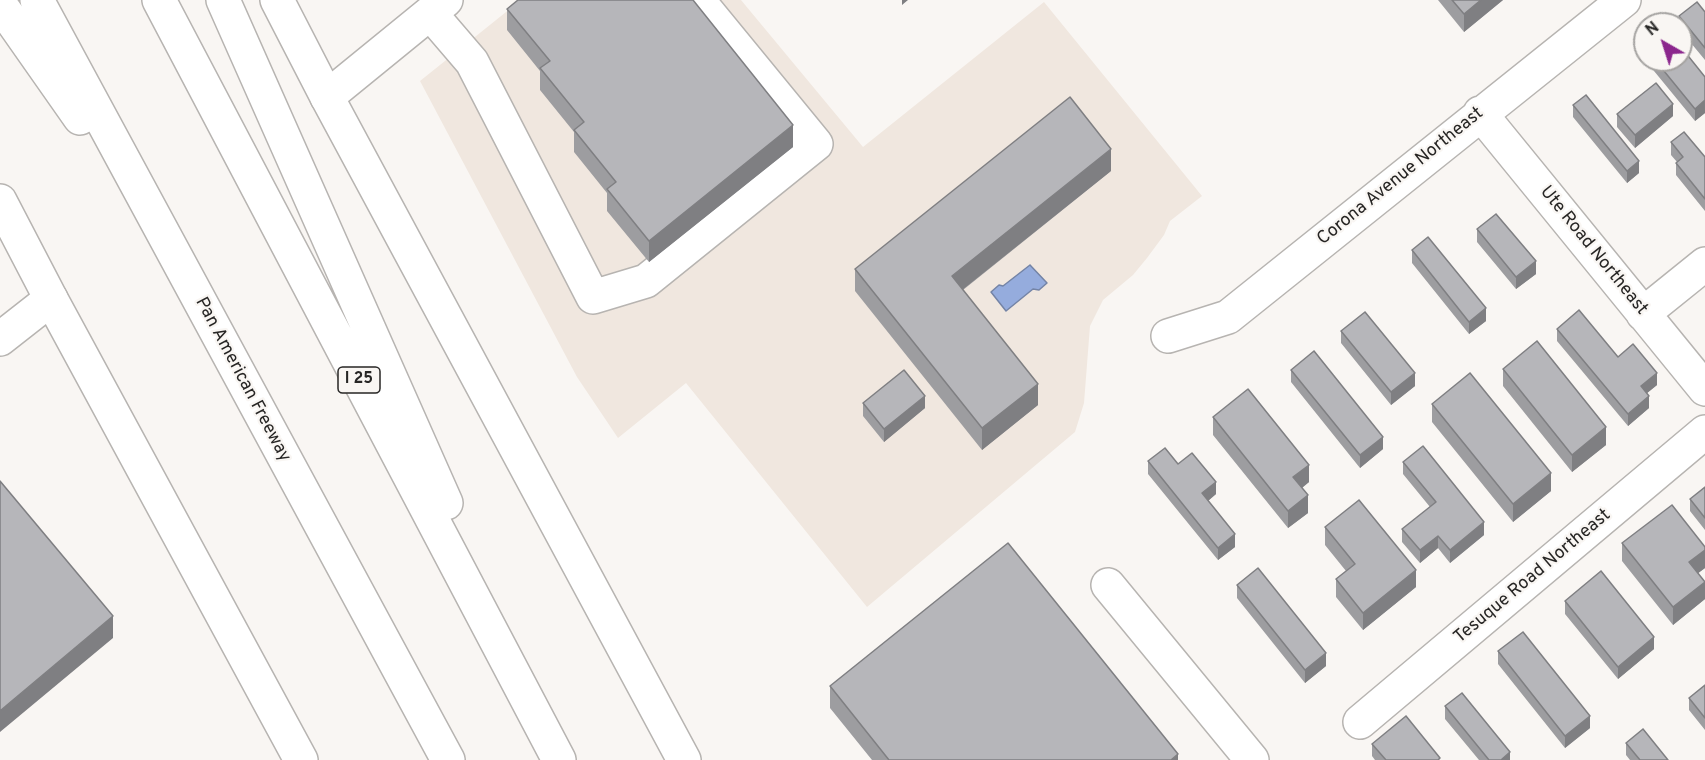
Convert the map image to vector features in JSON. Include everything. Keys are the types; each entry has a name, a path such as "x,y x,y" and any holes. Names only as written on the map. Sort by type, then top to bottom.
{"main road":[{"name":"Pan American Freeway","path":"37,0 448,760"},
{"name":"I 25","path":"159,0 560,760"},
{"path":"223,0 560,760"},
{"path":"277,0 684,760"},
{"path":"327,97 438,7 472,62 592,297 646,281 816,144 699,0"},
{"name":"Corona Avenue Northeast","path":"1168,336 1228,317 1624,0"},
{"path":"0,4 166,240"},
{"name":"Ute Road Northeast","path":"1480,113 1705,389"},
{"path":"0,201 300,760"},
{"path":"1643,314 1705,264"},
{"path":"0,339 51,299"},
{"name":"Tesuque Road Northeast","path":"1360,722 1705,432"},
{"path":"1108,585 1252,760"}],"shaded area":[{"path":"521,0 741,0 863,147 1044,2 1202,196 1170,221 1164,235 1133,275 1103,300 1090,326 1084,403 1075,432 867,607 686,383 618,438 577,377 420,81"}],"water":[{"path":"1030,265 1047,283 1039,290 1033,289 1006,311 991,292 999,285 1003,286"}],"building":[{"path":"518,0 693,0 793,125 649,241 607,189 616,182 574,130 584,122 540,68 550,61 507,9"},
{"path":"1452,0 1481,0 1464,14"},
{"path":"1697,2 1705,12 1705,48 1693,33 1693,12 1684,12"},
{"path":"1693,62 1705,77 1705,100 1695,109 1665,72 1693,72"},
{"path":"1656,83 1673,104 1635,135 1617,114"},
{"path":"1586,95 1639,161 1627,171 1573,105"},
{"path":"1070,97 1111,149 952,276 1038,384 982,428 855,269"},
{"path":"1684,132 1705,157 1705,199 1676,163 1683,157 1671,142"},
{"path":"1496,214 1536,261 1516,277 1477,229"},
{"path":"1428,237 1486,308 1469,322 1412,250"},
{"path":"1579,310 1618,357 1633,344 1657,373 1641,386 1649,396 1628,414 1557,329"},
{"path":"1365,312 1415,373 1391,392 1341,331"},
{"path":"1537,341 1606,427 1572,455 1503,369"},
{"path":"1314,351 1383,437 1360,455 1291,370"},
{"path":"904,370 925,396 884,429 863,403"},
{"path":"1470,373 1551,473 1513,504 1432,404"},
{"path":"1248,389 1309,465 1293,477 1308,495 1288,511 1213,417"},
{"path":"1423,446 1484,522 1450,550 1438,536 1420,550 1402,529 1436,502 1403,462"},
{"path":"1165,448 1178,464 1192,453 1216,482 1202,493 1235,534 1218,548 1148,461"},
{"path":"0,481 113,616 0,711"},
{"path":"1705,487 1705,518 1690,499"},
{"path":"1359,500 1416,570 1363,613 1336,579 1355,564 1325,527"},
{"path":"1672,505 1705,547 1705,550 1689,562 1705,582 1673,607 1622,543"},
{"path":"1008,543 1178,754 1171,760 889,760 830,686"},
{"path":"1258,568 1326,653 1305,670 1237,585"},
{"path":"1601,571 1654,637 1618,667 1565,601"},
{"path":"1523,632 1590,716 1565,736 1498,651"},
{"path":"1705,685 1705,718 1689,698"},
{"path":"1462,693 1510,752 1501,760 1489,760 1445,706"},
{"path":"1406,716 1440,758 1438,760 1386,760 1372,744"},
{"path":"1643,729 1668,760 1640,760 1626,743"}]}
